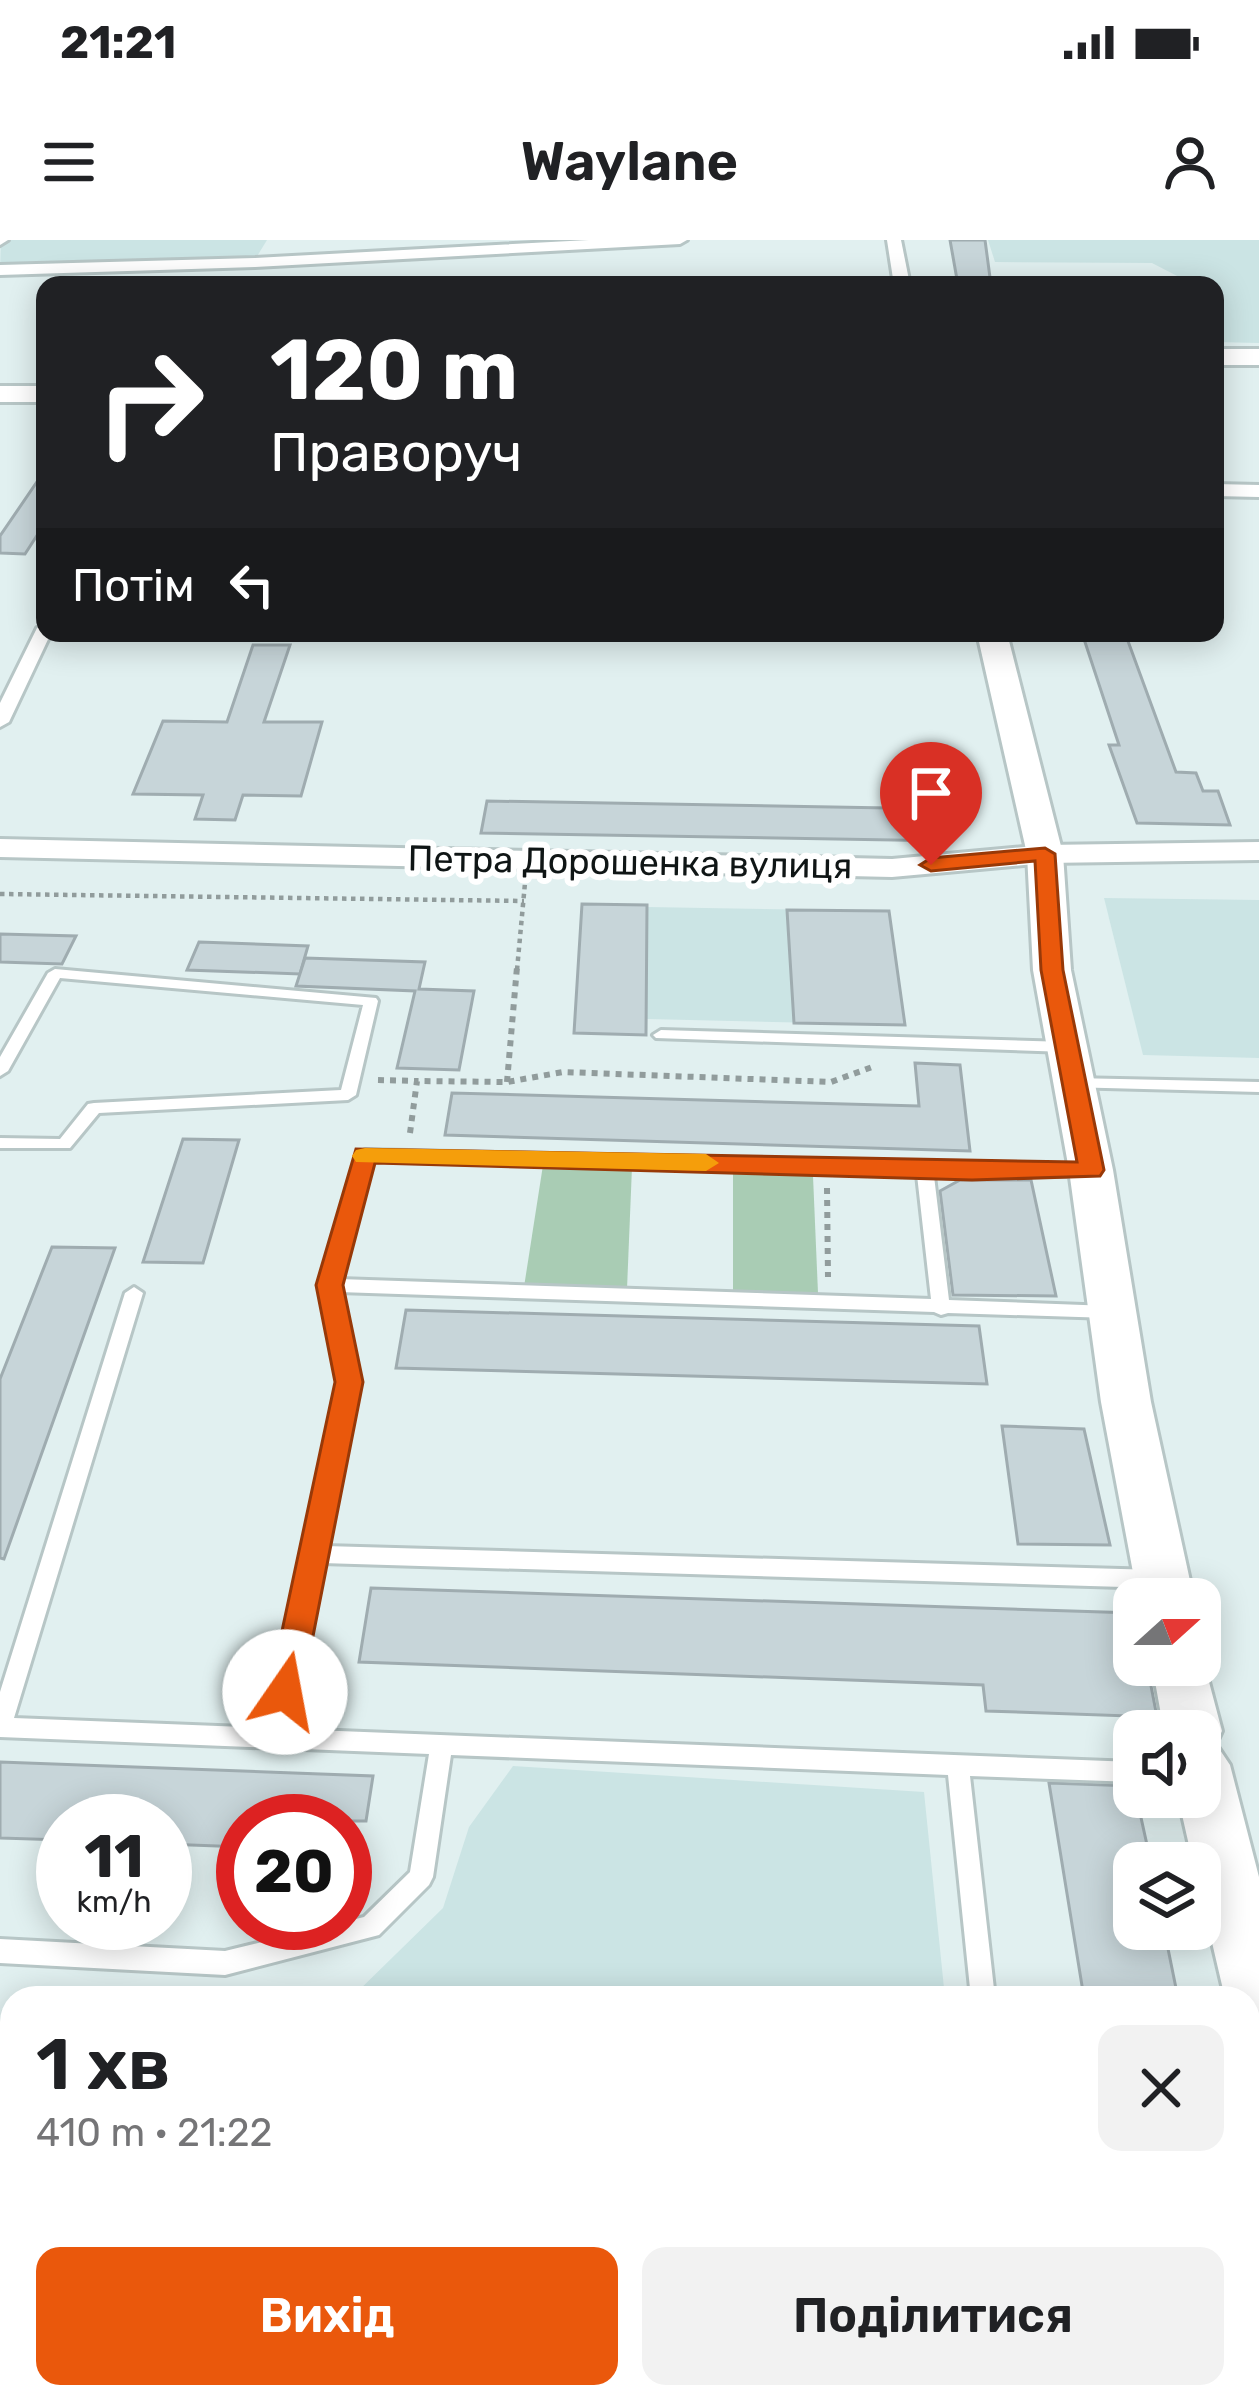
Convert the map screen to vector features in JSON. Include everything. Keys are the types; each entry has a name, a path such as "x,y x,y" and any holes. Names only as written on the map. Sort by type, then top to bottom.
{"highway":[{"path":"1224,357 1259,358"},
{"path":"0,394 36,394"}],"main road":[{"path":"994,642 1045,854 1052,970 1162,1578"},
{"path":"1213,1818 1255,1986"}],"street":[{"path":"254,264 267,240"},
{"path":"0,270 254,264 680,240"},
{"path":"895,240 901,276"},
{"path":"254,264 263,276"},
{"path":"1224,490 1259,491"},
{"path":"0,722 38,642"},
{"name":"Петра Дорошенка вулиця","path":"0,848 892,868 1045,854 1259,851"}],"lane":[{"path":"0,1071 55,973 371,1001 347,1095 94,1108 64,1144 0,1143"},
{"path":"661,1035 1070,1065 1259,1088"},
{"path":"275,1738 349,1382 329,1285 365,1155 1091,1170"},
{"path":"925,1169 941,1309"},
{"path":"329,1285 1113,1312"},
{"path":"134,1293 0,1727 1113,1771"},
{"path":"315,1554 1113,1587"},
{"path":"0,1951 225,1963 371,1927 421,1877 441,1745"},
{"path":"958,1766 982,1986"}],"path":[{"path":"507,1082 526,873"},
{"path":"0,894 524,901"},
{"path":"351,1079 507,1082 563,1072 831,1082 884,1063"},
{"path":"406,1155 417,1081"},
{"path":"826,1167 829,1305"}],"shaded area":[{"path":"1,240 267,240 256,258 0,270"},
{"path":"988,240 1259,240 1259,343 1224,342 1224,276 1177,276 1152,263 995,262"},
{"path":"1104,898 1259,900 1259,1058 1143,1055"},
{"path":"647,907 889,911 905,1025 647,1019"},
{"path":"513,1766 924,1792 944,1986 363,1986 443,1908 469,1827"}],"green space":[{"path":"543,1165 632,1167 627,1289 524,1287"},
{"path":"733,1174 813,1176 818,1293 733,1290"}],"building":[{"path":"950,240 985,240 990,276 956,276"},
{"path":"36,483 36,537 25,554 0,553 0,536"},
{"path":"1085,642 1128,642 1176,772 1196,773 1203,791 1218,791 1230,825 1137,823 1109,745 1119,745"},
{"path":"253,645 290,645 264,722 322,722 301,796 243,795 235,820 195,819 203,795 133,794 163,721 227,722"},
{"path":"487,801 945,809 951,841 481,833"},
{"path":"582,904 647,905 646,1035 574,1033"},
{"path":"787,910 889,911 905,1025 794,1023"},
{"path":"0,934 76,936 62,964 0,962"},
{"path":"199,942 308,946 300,974 187,970"},
{"path":"305,958 425,962 419,989 474,991 459,1070 397,1068 415,991 296,986"},
{"path":"915,1063 960,1065 970,1151 445,1135 452,1093 919,1106"},
{"path":"183,1139 239,1140 203,1263 143,1262"},
{"path":"960,1180 1031,1180 1056,1296 953,1295 940,1191"},
{"path":"52,1247 115,1248 4,1559 0,1558 0,1379"},
{"path":"406,1310 979,1326 987,1384 396,1368"},
{"path":"1002,1426 1084,1429 1110,1545 1018,1544"},
{"path":"371,1588 1113,1612 1113,1686 1151,1686 1156,1710 1113,1710 1113,1715 986,1711 983,1685 359,1662"},
{"path":"0,1762 373,1776 370,1794 216,1794 216,1846 192,1845 192,1794 36,1794 36,1839 0,1838"},
{"path":"1049,1783 1113,1785 1113,1818 1141,1818 1146,1842 1113,1842 1113,1950 1168,1950 1176,1986 1082,1986"}],"slow traffic":[{"path":"365,1156 458,1154 706,1163"}],"route":[{"path":"285,1692 349,1382 329,1285 365,1155 458,1154 972,1172 1091,1170 1052,970 1045,854 931,865"}]}
